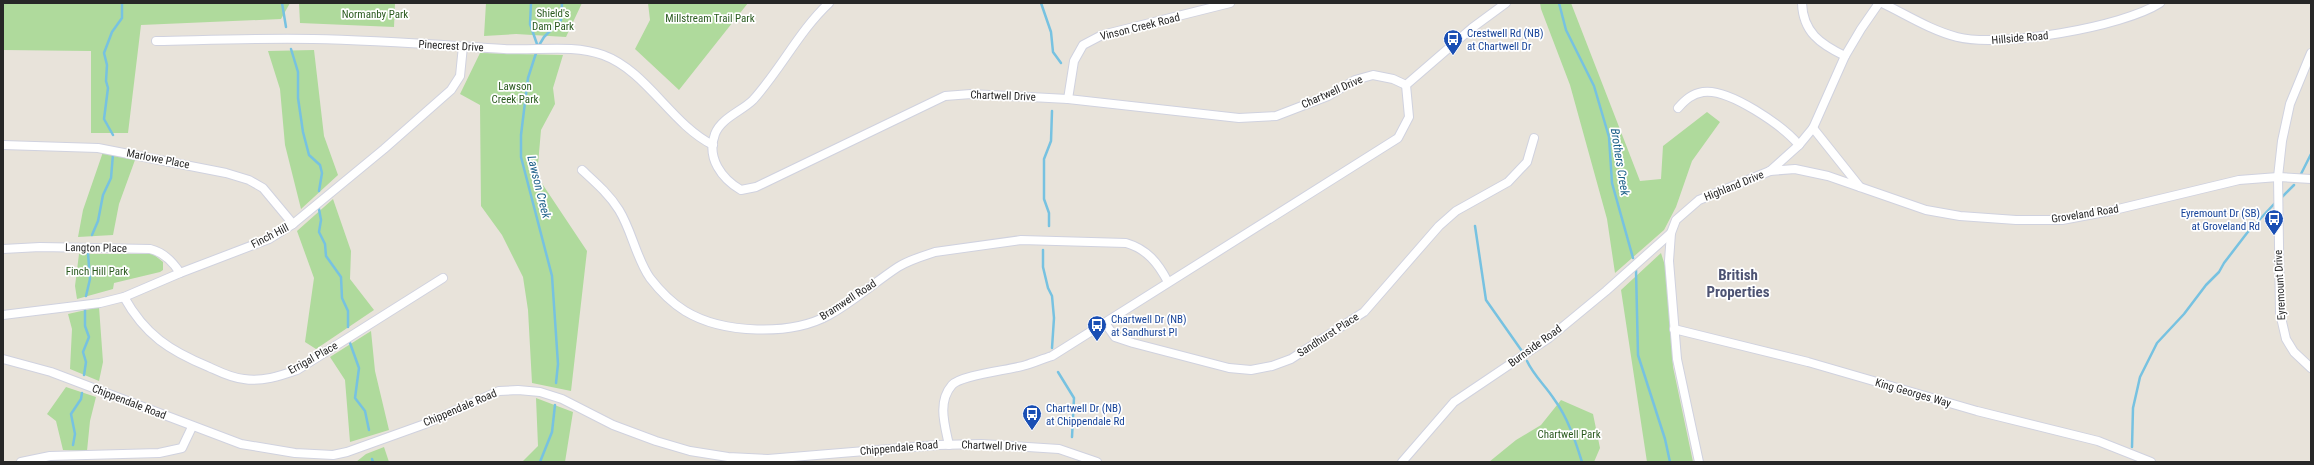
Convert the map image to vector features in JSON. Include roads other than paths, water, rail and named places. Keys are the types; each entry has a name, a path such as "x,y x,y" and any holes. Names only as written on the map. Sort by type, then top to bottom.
{"street":[{"path":"713,145 715,133 724,123 752,101 784,61 811,20 829,3"},
{"name":"Vinson Creek Road","path":"1068,99 1074,61 1083,45 1102,35 1230,3"},
{"path":"1406,85 1472,28 1506,3"},
{"path":"1802,3 1802,18 1812,34 1831,50 1845,56"},
{"name":"Highland Drive","path":"1699,462 1680,377 1674,329 1669,261 1670,233 1676,220 1699,200 1746,182 1770,170 1799,145 1813,128 1845,56 1879,3"},
{"name":"Hillside Road","path":"1882,3 1933,29 1958,37 1984,40 2012,40 2053,35 2152,9 2160,3"},
{"name":"Pinecrest Drive","path":"156,41 313,39 581,51 604,55 635,75 660,102 703,140 713,145"},
{"name":"Finch Hill","path":"3,315 100,303 124,297 180,273 269,239 293,224 384,150 451,90 460,76 463,46"},
{"name":"Eyremount Drive","path":"2311,53 2290,104 2282,140 2278,177 2280,313 2286,339 2294,352 2311,368"},
{"name":"Chartwell Drive","path":"713,145 715,161 719,173 728,183 741,190 756,187 945,96 971,94 1068,99 1239,118 1276,116 1328,96 1355,80 1373,75 1393,79 1406,85 1409,117 1398,138 1052,356 1026,365 964,379 952,384 946,396 942,410 949,444 1018,445 1059,449 1097,462"},
{"path":"1678,108 1687,98 1705,92 1730,98 1761,114 1786,132 1799,145"},
{"path":"1813,128 1861,187"},
{"name":"Sandhurst Place","path":"1106,323 1116,336 1133,343 1229,368 1251,370 1272,366 1291,359 1364,312 1439,226 1456,211 1508,182 1527,162 1534,138"},
{"name":"Marlowe Place","path":"3,145 98,148 226,173 249,180 263,188 293,224"},
{"name":"Groveland Road","path":"1770,170 1795,169 1810,171 1926,210 1953,215 2016,220 2062,220 2110,211 2239,180 2278,177 2311,179"},
{"name":"Bramwell Road","path":"582,170 606,192 619,211 649,277 663,294 686,312 712,322 765,330 791,328 811,323 829,315 900,266 923,256 935,252 1021,240 1126,243 1138,246 1150,255 1168,282"},
{"name":"Burnside Road","path":"1402,462 1454,402 1549,338 1606,291 1670,233"},
{"name":"Langton Place","path":"3,249 48,247 150,249 158,251 174,264 180,273"},
{"name":"Errigal Place","path":"124,297 137,318 163,344 179,354 232,377 255,380 274,378 297,370 443,278"},
{"name":"King Georges Way","path":"1674,329 1808,362 1977,411 2098,441 2150,462"},
{"name":"Chippendale Road","path":"3,359 51,372 192,427 241,444 263,449 332,458 425,424 499,391 518,390 540,392 562,399 613,425 656,441 690,451 728,457 776,458 949,444"},
{"path":"21,462 50,456 159,453 172,451 182,448 192,427"}],"waterway":[{"path":"113,135 104,119 108,88 106,81 107,65 104,53 112,32 122,18 122,3"},
{"path":"282,3 286,27"},
{"path":"531,3 530,24 538,47"},
{"name":"Lawson Creek","path":"556,383 558,364 552,276 521,157 521,135 528,78 538,47 544,37 561,20 562,3"},
{"path":"1041,3 1051,32 1053,52 1061,63"},
{"name":"Brothers Creek","path":"1559,3 1566,30 1594,86 1609,137 1612,183 1633,258"},
{"path":"291,49 298,72 298,98 303,132 309,155 320,165 322,173 319,191"},
{"path":"1049,226 1049,213 1044,199 1044,159 1051,141 1052,111"},
{"path":"92,235 98,221 103,195 111,178 113,154"},
{"path":"2300,176 2311,154"},
{"path":"2280,199 2294,185"},
{"path":"2132,447 2133,408 2140,377 2157,343 2184,314 2206,285 2219,272 2247,233 2275,203"},
{"path":"319,209 321,220 319,232 325,244 326,256 341,277 342,298 348,311 348,327"},
{"path":"1475,226 1486,300 1524,354"},
{"path":"1043,250 1043,267 1048,288 1052,296 1054,318 1052,348"},
{"path":"86,296 90,279 88,253"},
{"name":"Brothers Creek","path":"1636,270 1638,355 1665,439 1670,462"},
{"path":"84,375 86,362 83,352 89,337 85,326 85,310"},
{"path":"350,343 359,368 355,398 365,411 369,430"},
{"path":"1527,361 1559,406 1574,437 1582,462"},
{"path":"1058,372 1074,398 1072,437"},
{"path":"73,445 75,434 71,414 81,399 82,393"},
{"name":"Lawson Creek","path":"540,462 552,432 555,405"}],"place":[{"name":"Crestwell Rd (NB) at Chartwell Dr","path":"1453,56"},
{"name":"Eyremount Dr (SB) at Groveland Rd","path":"2274,236"},
{"name":"Chartwell Dr (NB) at Sandhurst Pl","path":"1097,342"},
{"name":"Chartwell Dr (NB) at Chippendale Rd","path":"1032,431"}],"district":[{"name":"British Properties","path":"1738,284"}],"park label":[{"name":"Normanby Park","path":"375,14"},
{"name":"Millstream Trail Park","path":"710,18"},
{"name":"Shield's Dam Park","path":"553,19"},
{"name":"Lawson Creek Park","path":"515,92"},
{"name":"Finch Hill Park","path":"97,271"},
{"name":"Chartwell Park","path":"1569,434"}]}
